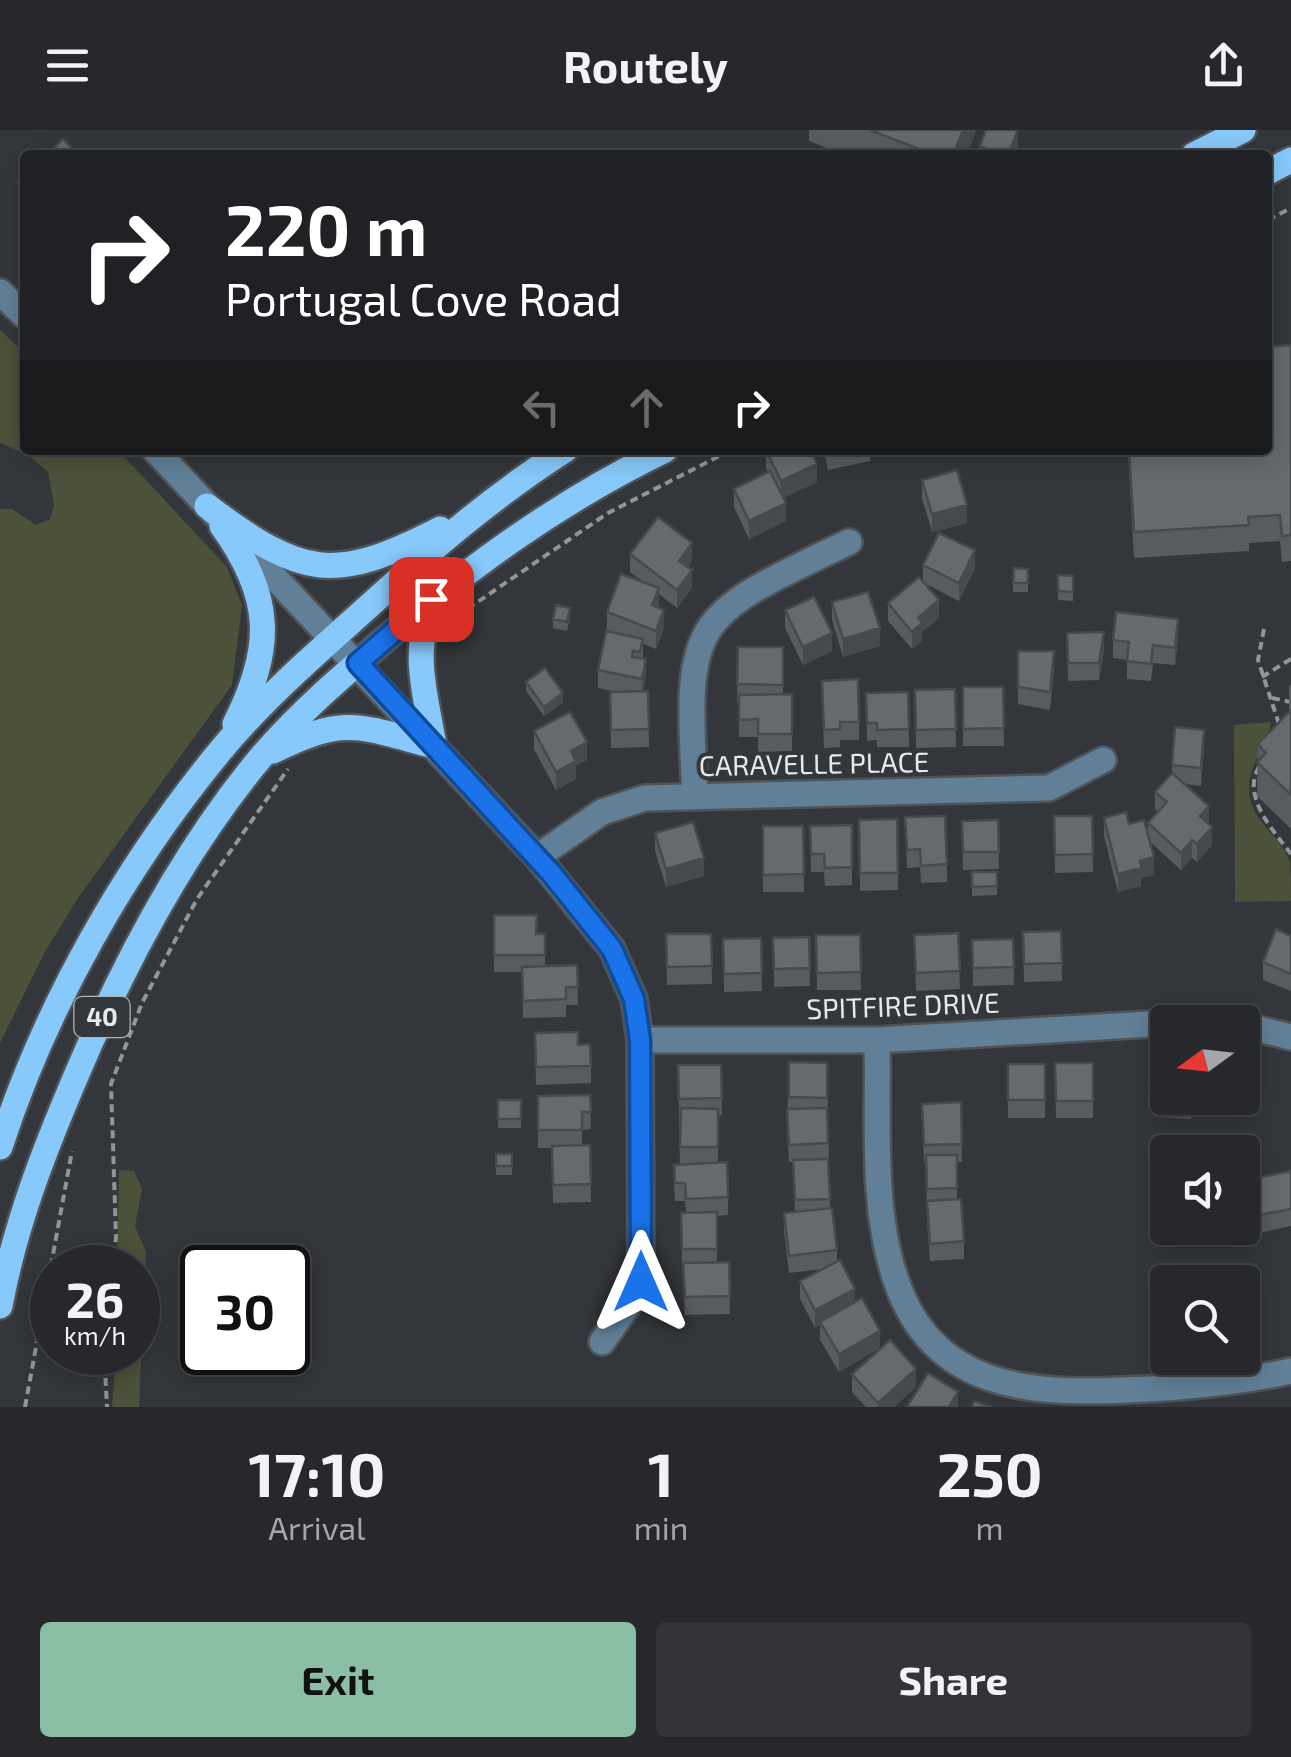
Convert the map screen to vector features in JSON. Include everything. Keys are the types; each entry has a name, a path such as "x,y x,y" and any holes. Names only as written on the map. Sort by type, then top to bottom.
{"main road":[{"path":"1204,150 1243,130"},
{"name":"40","path":"0,1147 48,1026 97,932 224,747 334,636 472,513 558,455"},
{"name":"40","path":"0,1306 24,1205 89,1046 135,949 181,870 262,756 453,579 526,528 655,455"},
{"path":"207,506 258,543 291,561 334,567 390,555 472,513"},
{"path":"207,506 246,560 259,588 262,618 258,674 224,747"},
{"path":"262,756 304,736 348,725 434,746 420,641 424,621 453,579"}],"street":[{"path":"0,292 20,311"},
{"path":"160,455 334,636 537,858 612,949 634,999 640,1040 641,1287 602,1342"},
{"path":"695,796 691,676 698,642 726,606 753,588 850,542"},
{"name":"CARAVELLE PLACE","path":"537,858 618,805 645,798 1049,788 1102,760"},
{"name":"SPITFIRE DRIVE","path":"640,1040 877,1040 1150,1024"},
{"path":"1260,1030 1291,1037"},
{"path":"877,1040 882,1218 892,1266 914,1318 963,1368 1002,1384 1049,1393 1234,1384 1291,1371"}],"path":[{"path":"456,617 608,513 720,455"},
{"path":"1264,629 1258,660 1261,678 1280,721 1278,741"},
{"path":"1261,678 1291,659"},
{"path":"1271,698 1291,702"},
{"path":"112,1245 112,1084 142,1003 197,899 299,754"},
{"path":"1261,763 1254,776 1256,802 1291,854"},
{"path":"125,1013 142,1003"},
{"path":"25,1407 72,1162 71,1148"},
{"path":"105,1375 107,1407"}],"green space":[{"path":"0,329 20,349 20,452 0,443"},
{"path":"28,455 123,455 227,567 242,605 232,685 78,898 45,952 0,1043 0,509 12,509 36,525 50,519 54,505 48,472"},
{"path":"1271,722 1252,771 1250,799 1290,862 1291,901 1235,902 1234,725"},
{"path":"119,1170 134,1171 142,1189 135,1226 143,1245 117,1245"},
{"path":"114,1375 140,1375 139,1407 112,1407"}],"building":[{"path":"870,130 963,130 955,150 921,150"},
{"path":"986,130 1018,130 1010,150 980,146"},
{"path":"63,139 74,150 52,150"},
{"path":"1291,345 1291,535 1282,536 1280,515 1248,517 1249,525 1134,532 1129,455 1272,455 1272,347"},
{"path":"768,455 812,455 817,464 781,481"},
{"path":"957,470 967,505 932,514 922,480"},
{"path":"770,471 786,503 749,521 734,489"},
{"path":"658,517 692,543 679,561 692,570 677,590 630,554"},
{"path":"939,533 975,550 959,583 923,565"},
{"path":"1014,568 1028,569 1028,583 1013,583"},
{"path":"621,574 659,588 652,605 664,610 656,631 607,612"},
{"path":"1058,575 1073,576 1073,592 1058,591"},
{"path":"919,577 939,600 918,618 922,623 912,632 888,603"},
{"path":"868,592 880,628 843,639 832,602"},
{"path":"814,597 832,633 803,647 785,610"},
{"path":"556,605 570,608 567,622 553,619"},
{"path":"1116,612 1178,619 1175,648 1153,645 1151,664 1127,661 1129,642 1113,640"},
{"path":"606,631 643,639 640,652 633,651 632,657 646,659 642,679 598,670"},
{"path":"1104,632 1099,663 1068,663 1067,633"},
{"path":"738,647 783,647 783,685 737,684"},
{"path":"1018,651 1054,651 1050,692 1018,687"},
{"path":"545,668 563,693 544,707 526,682"},
{"path":"858,679 859,722 840,722 840,729 824,730 822,681"},
{"path":"963,687 1003,687 1004,728 963,729"},
{"path":"955,689 956,729 916,730 915,690"},
{"path":"648,691 649,729 611,730 610,692"},
{"path":"908,692 909,729 877,730 877,723 867,723 866,693"},
{"path":"792,694 792,734 758,734 758,719 739,720 739,695"},
{"path":"1291,710 1291,795 1257,762 1266,753 1258,744"},
{"path":"570,712 587,742 571,751 576,761 556,772 534,731"},
{"path":"1175,727 1204,730 1201,768 1172,765"},
{"path":"1172,773 1209,806 1200,816 1212,827 1197,844 1192,840 1181,853 1148,823 1167,802 1155,792"},
{"path":"1126,812 1129,824 1144,820 1154,857 1140,861 1141,868 1118,874 1104,818"},
{"path":"945,816 947,864 921,866 920,849 907,850 905,817"},
{"path":"1054,816 1092,816 1093,854 1055,855"},
{"path":"897,819 898,873 860,873 859,820"},
{"path":"998,820 999,852 963,852 962,821"},
{"path":"693,822 704,858 666,869 655,833"},
{"path":"852,825 852,867 825,868 824,854 811,854 810,826"},
{"path":"763,826 803,826 804,874 763,875"},
{"path":"972,872 997,872 997,886 972,887"},
{"path":"494,915 537,915 536,934 545,934 545,955 494,955"},
{"path":"1276,929 1291,936 1291,974 1263,962"},
{"path":"1061,931 1062,963 1024,964 1023,932"},
{"path":"958,933 960,971 916,973 914,935"},
{"path":"666,934 711,934 712,966 667,967"},
{"path":"816,935 860,935 861,972 817,973"},
{"path":"809,937 810,968 774,969 773,938"},
{"path":"761,938 762,973 724,974 723,939"},
{"path":"1013,939 1014,967 973,968 972,940"},
{"path":"577,965 578,987 566,987 566,999 523,1001 522,967"},
{"path":"578,1032 578,1045 590,1044 591,1066 536,1067 535,1033"},
{"path":"789,1062 827,1063 827,1098 789,1097"},
{"path":"1055,1063 1093,1063 1093,1101 1056,1101"},
{"path":"1008,1064 1045,1064 1045,1100 1008,1100"},
{"path":"678,1065 721,1065 722,1098 679,1099"},
{"path":"590,1095 591,1112 582,1112 582,1130 538,1130 538,1096"},
{"path":"498,1100 521,1100 521,1119 498,1119"},
{"path":"961,1102 962,1144 924,1145 922,1104"},
{"path":"681,1108 718,1109 718,1147 680,1147"},
{"path":"827,1108 828,1143 789,1145 787,1109"},
{"path":"590,1145 591,1184 553,1185 552,1146"},
{"path":"496,1154 512,1154 512,1166 496,1166"},
{"path":"926,1155 957,1155 957,1188 927,1189"},
{"path":"828,1159 830,1199 795,1200 793,1160"},
{"path":"727,1162 728,1197 686,1199 685,1183 675,1183 674,1165"},
{"path":"1291,1171 1291,1209 1260,1215 1260,1177"},
{"path":"961,1199 964,1241 930,1244 927,1201"},
{"path":"832,1208 837,1250 789,1256 784,1213"},
{"path":"717,1212 717,1249 682,1249 681,1213"},
{"path":"840,1260 855,1289 815,1310 800,1281"},
{"path":"729,1262 730,1296 685,1297 683,1263"},
{"path":"862,1298 880,1331 839,1354 820,1322"},
{"path":"890,1340 916,1369 878,1403 852,1374"},
{"path":"928,1373 958,1392 949,1407 907,1407"}],"route":[{"path":"431,599 358,663 551,873 612,949 634,999 640,1040 641,1282"}]}
